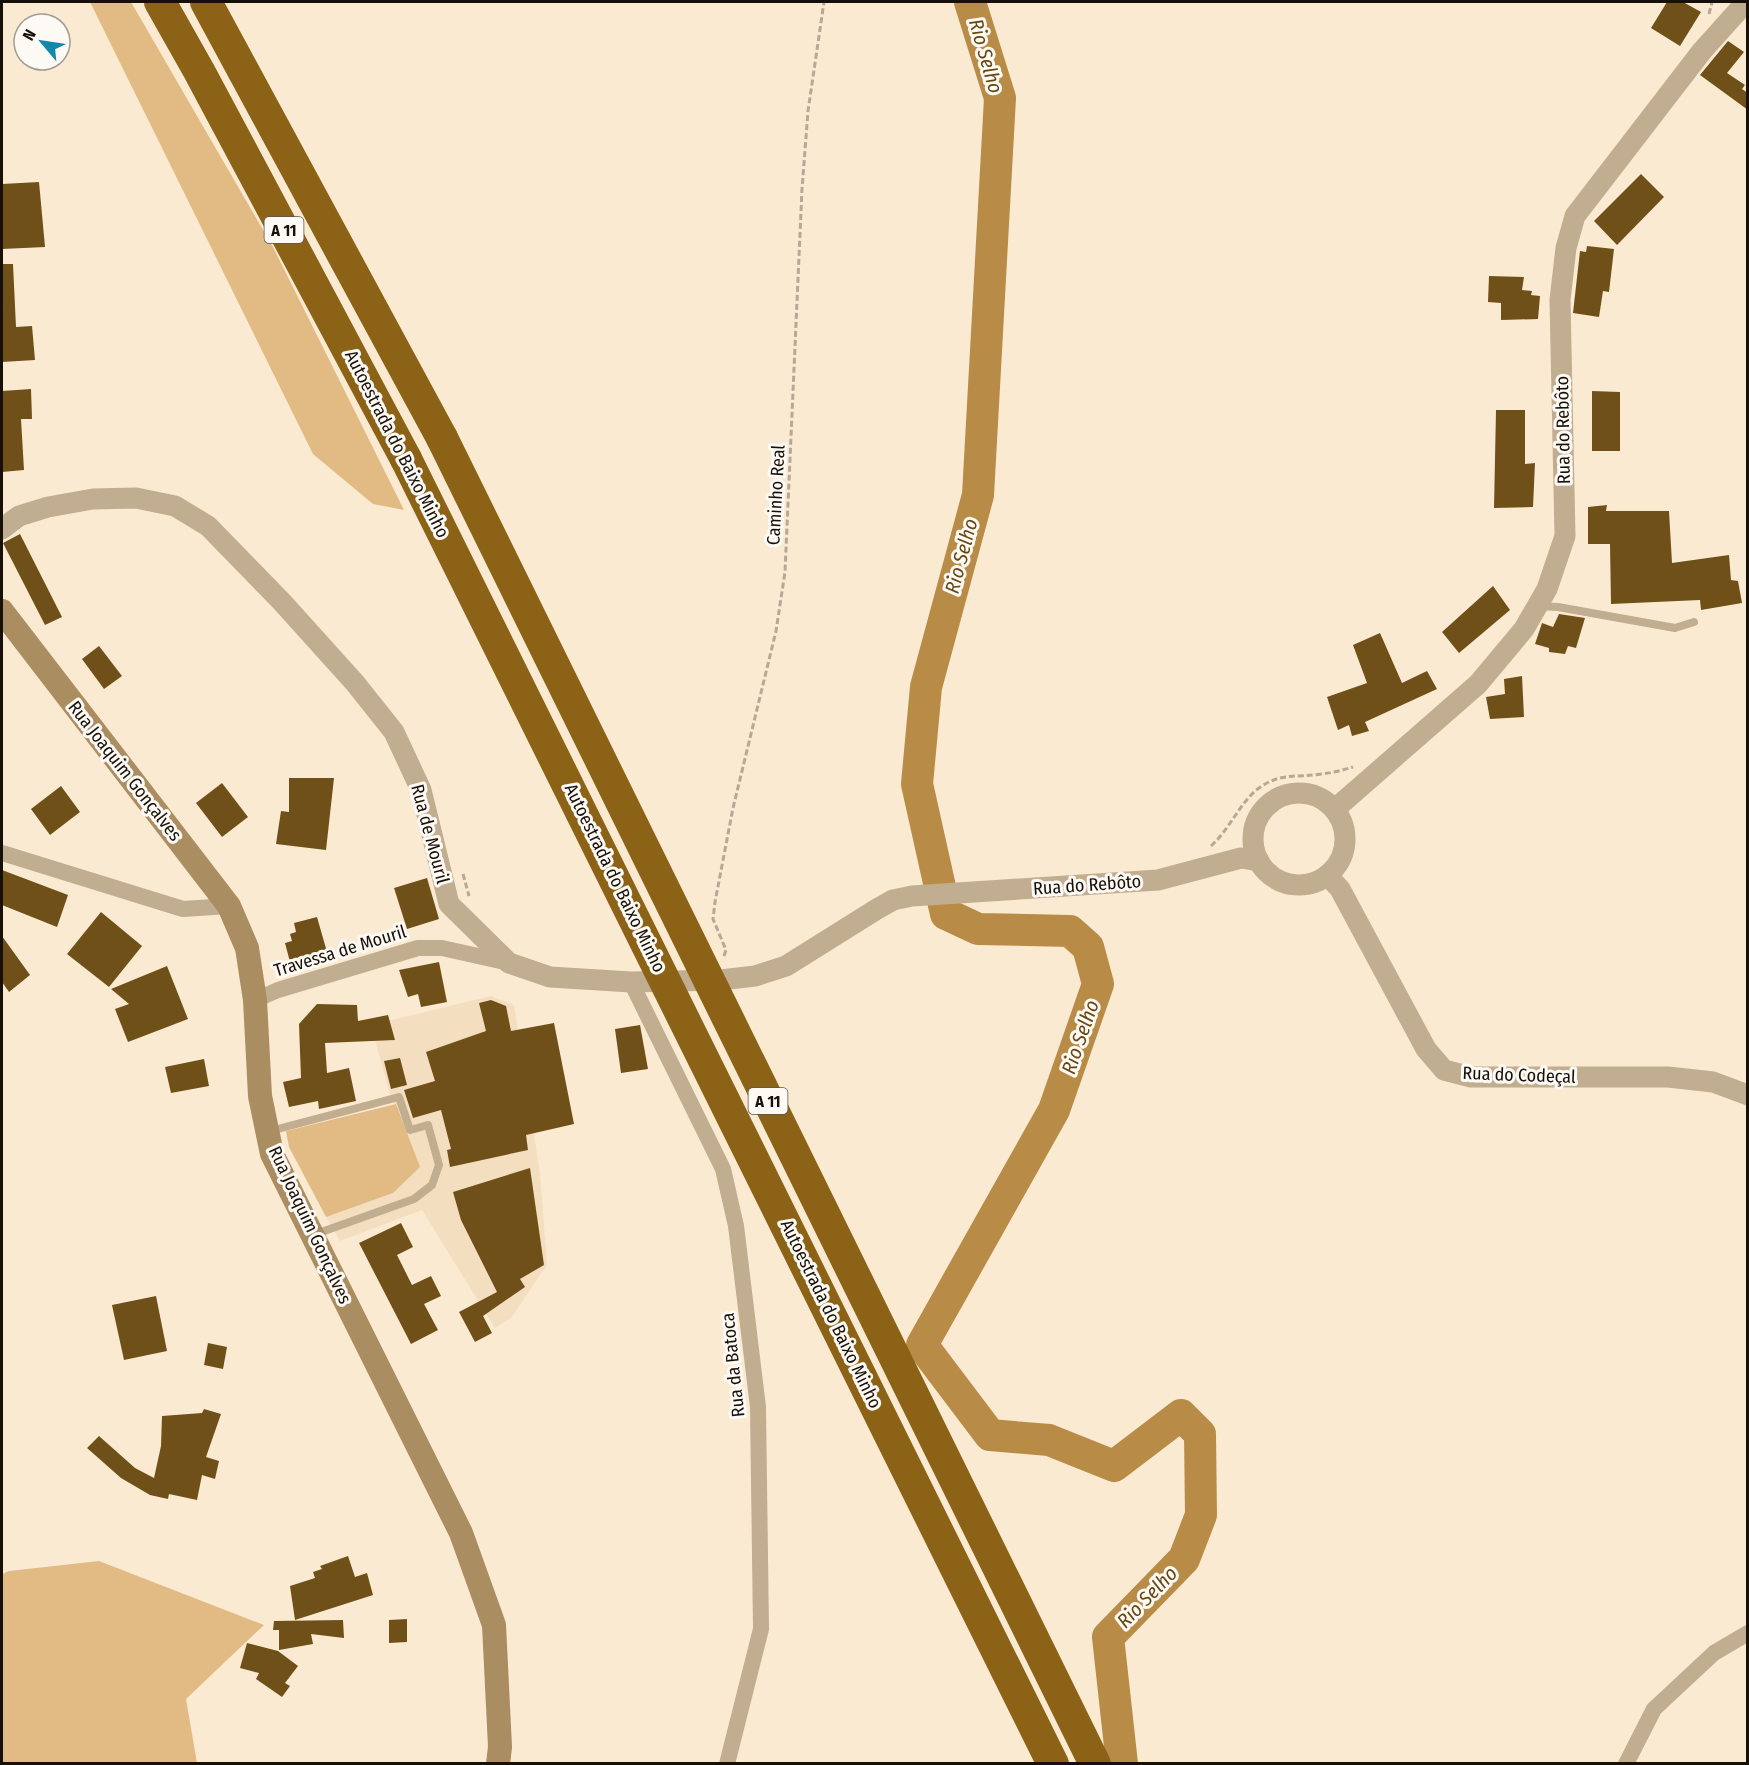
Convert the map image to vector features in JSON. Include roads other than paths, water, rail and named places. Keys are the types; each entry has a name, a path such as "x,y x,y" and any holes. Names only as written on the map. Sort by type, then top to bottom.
{"highway":[{"name":"Autoestrada do Baixo Minho","path":"160,2 199,70 406,459 1053,1764"},
{"name":"Autoestrada do Baixo Minho","path":"206,2 442,438 1095,1764"}],"main road":[{"name":"Rua Joaquim Gonçalves","path":"5,619 229,906 247,948 255,1000 260,1096 272,1154 461,1533 494,1625 500,1747 498,1764"}],"street":[{"name":"Rua do Rebôto","path":"1335,809 1478,684 1524,629 1538,606 1565,536 1560,300 1566,248 1575,216 1695,59 1742,8"},
{"name":"Rua de Mouril","path":"2,529 10,515 93,499 136,498 175,506 208,526 282,602 355,683 394,732 421,790 449,904 509,963 550,977 630,982 721,980 755,976 786,966 877,909 894,900 912,896"},
{"path":"1306,793 1325,800 1335,809 1343,822 1346,836 1344,851 1338,865 1328,876 1314,883 1298,885 1282,882 1269,874 1259,861 1253,835 1263,810 1273,800 1285,794 1306,793"},
{"path":"2,853 183,909 229,906"},
{"name":"Rua do Rebôto","path":"912,896 1158,880 1241,858 1259,861"},
{"name":"Rua do Codeçal","path":"1328,876 1340,889 1426,1049 1444,1070 1471,1077 1668,1077 1713,1082 1748,1095"},
{"name":"Travessa de Mouril","path":"255,1000 278,990 418,948 442,948 509,963"},
{"name":"Rua da Batoca","path":"630,982 723,1169 736,1227 758,1407 761,1629 727,1764"},
{"path":"1626,1764 1654,1709 1714,1653 1748,1633"}],"lane":[{"path":"1538,606 1558,607 1675,628 1694,622"},
{"path":"267,1131 399,1097 410,1130 428,1125 439,1165 432,1185 414,1199 313,1236"}],"waterway":[{"name":"Rio Selho","path":"970,2 1000,98 978,495 926,687 917,784 946,914 978,929 1070,931 1088,947 1098,984 1054,1110 922,1345 990,1435 1049,1440 1114,1466 1181,1415 1200,1434 1201,1515 1184,1559 1108,1637 1122,1764"}]}
